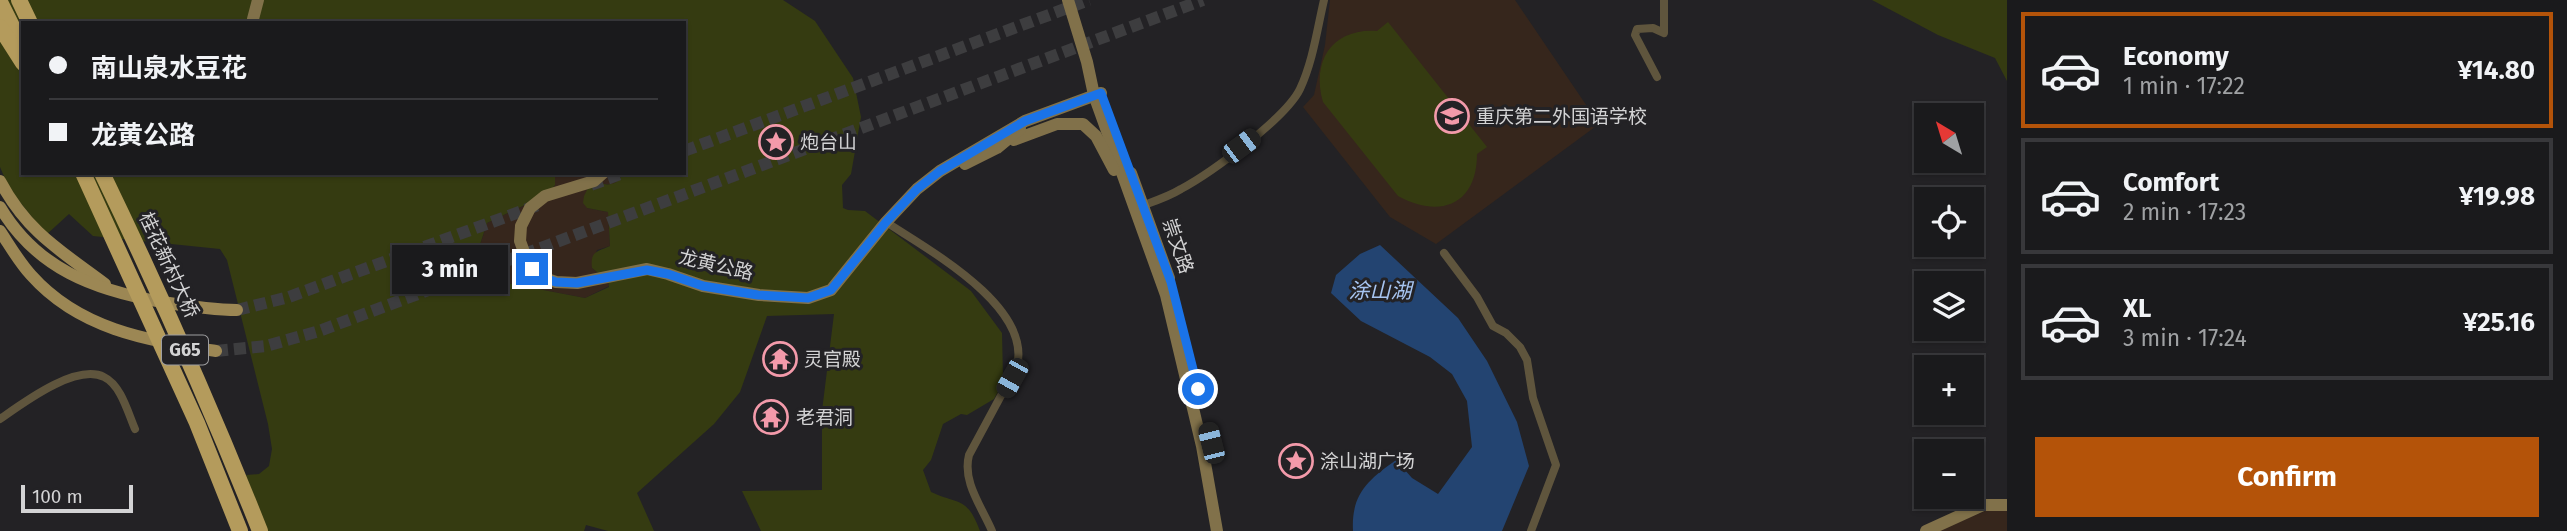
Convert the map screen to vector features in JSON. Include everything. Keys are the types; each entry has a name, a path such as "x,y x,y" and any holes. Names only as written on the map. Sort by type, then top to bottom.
{"highway":[{"path":"19,0 29,21"},
{"path":"2,6 21,44"},
{"path":"0,27 21,60"},
{"name":"桂花新村大桥","path":"84,175 197,423 240,531"},
{"name":"桂花新村大桥","path":"103,175 164,301 213,412 260,531"}],"main road":[{"path":"254,21 258,0"},
{"name":"崇文路","path":"1068,0 1099,96 1178,308 1211,443 1225,531"},
{"name":"龙黄公路","path":"601,175 594,181 545,196 530,208 521,226 520,241 527,260 541,277 556,282 577,283 647,270 703,286 758,295 808,298 831,290 886,222 924,183 1027,124 1099,96"},
{"path":"992,145 1045,127 1068,122 1083,124 1096,136 1139,206"},
{"path":"0,181 40,237 120,295"},
{"path":"0,206 18,232 52,263 71,275 120,295 217,310 237,310"},
{"name":"崇文路","path":"1139,206 1171,314 1202,446 1217,531"},
{"path":"0,232 18,259"},
{"path":"0,240 55,298 96,324 118,332 216,351"},
{"path":"1926,531 1983,505 2007,505"}],"street":[{"path":"1139,206 1183,188 1278,117 1299,90 1310,65 1324,0"},
{"path":"1657,77 1635,36 1637,29 1653,28 1664,33 1664,0"},
{"path":"886,222 970,278 990,299 1017,337 1020,355 1017,366 969,455 966,466 968,482 992,531"},
{"path":"1444,253 1477,297 1493,326 1506,332 1520,347 1527,360 1533,398 1556,465 1531,531"},
{"path":"0,419 63,380 88,373 106,377 121,394 135,429"}],"shaded area":[{"name":"重庆第二外国语学校","path":"1330,0 1515,0 1599,124 1436,244 1390,217 1303,107 1314,95 1325,45"},
{"path":"555,175 621,175 615,185 597,183 587,208 608,212 610,246 597,250 592,268 608,281 609,286 585,298 497,281 484,275 476,258 487,223 548,194 555,185"},
{"path":"1985,511 2007,511 2007,531 1938,531"}],"green space":[{"path":"4,0 783,0 815,21 853,78 861,117 851,174 842,185 843,208 865,211 971,291 1002,333 1003,376 994,399 967,415 961,414 943,424 931,460 923,470 931,492 961,503 971,512 980,531 761,531 742,491 822,490 822,411 834,314 767,316 740,392 714,424 637,493 654,531 608,531 586,525 584,531 266,531 246,475 259,474 269,466 272,449 268,424 227,260 220,249 93,236 69,214 46,235 9,188 0,167 0,2"},
{"path":"1872,0 2007,0 2007,81 1995,58 1938,35"},
{"path":"1388,22 1487,147 1477,154 1471,185 1463,196 1453,203 1428,206 1398,196 1323,102 1320,73 1329,50 1337,41 1348,35 1377,31"}],"water":[{"name":"涂山湖","path":"1380,245 1458,318 1487,361 1517,422 1529,466 1502,531 1353,531 1355,507 1363,489 1396,460 1412,478 1438,494 1472,447 1467,401 1452,374 1430,357 1361,321 1331,293 1336,275 1360,254"}],"tunnel":[{"path":"686,150 1089,0"},
{"path":"216,351 266,346 319,331 1203,0"},
{"path":"591,185 618,175"},
{"path":"237,310 289,297 538,205"}],"place":[{"name":"重庆第二外国语学校","path":"1452,116"},
{"name":"炮台山","path":"776,142"},
{"name":"灵官殿","path":"780,359"},
{"name":"老君洞","path":"771,417"},
{"name":"涂山湖广场","path":"1296,461"}],"route":[{"path":"532,269 541,277 556,282 577,283 647,270 703,286 758,295 808,298 831,290 886,222 917,189 940,171 1025,121 1101,93 1171,282 1198,389"}]}
